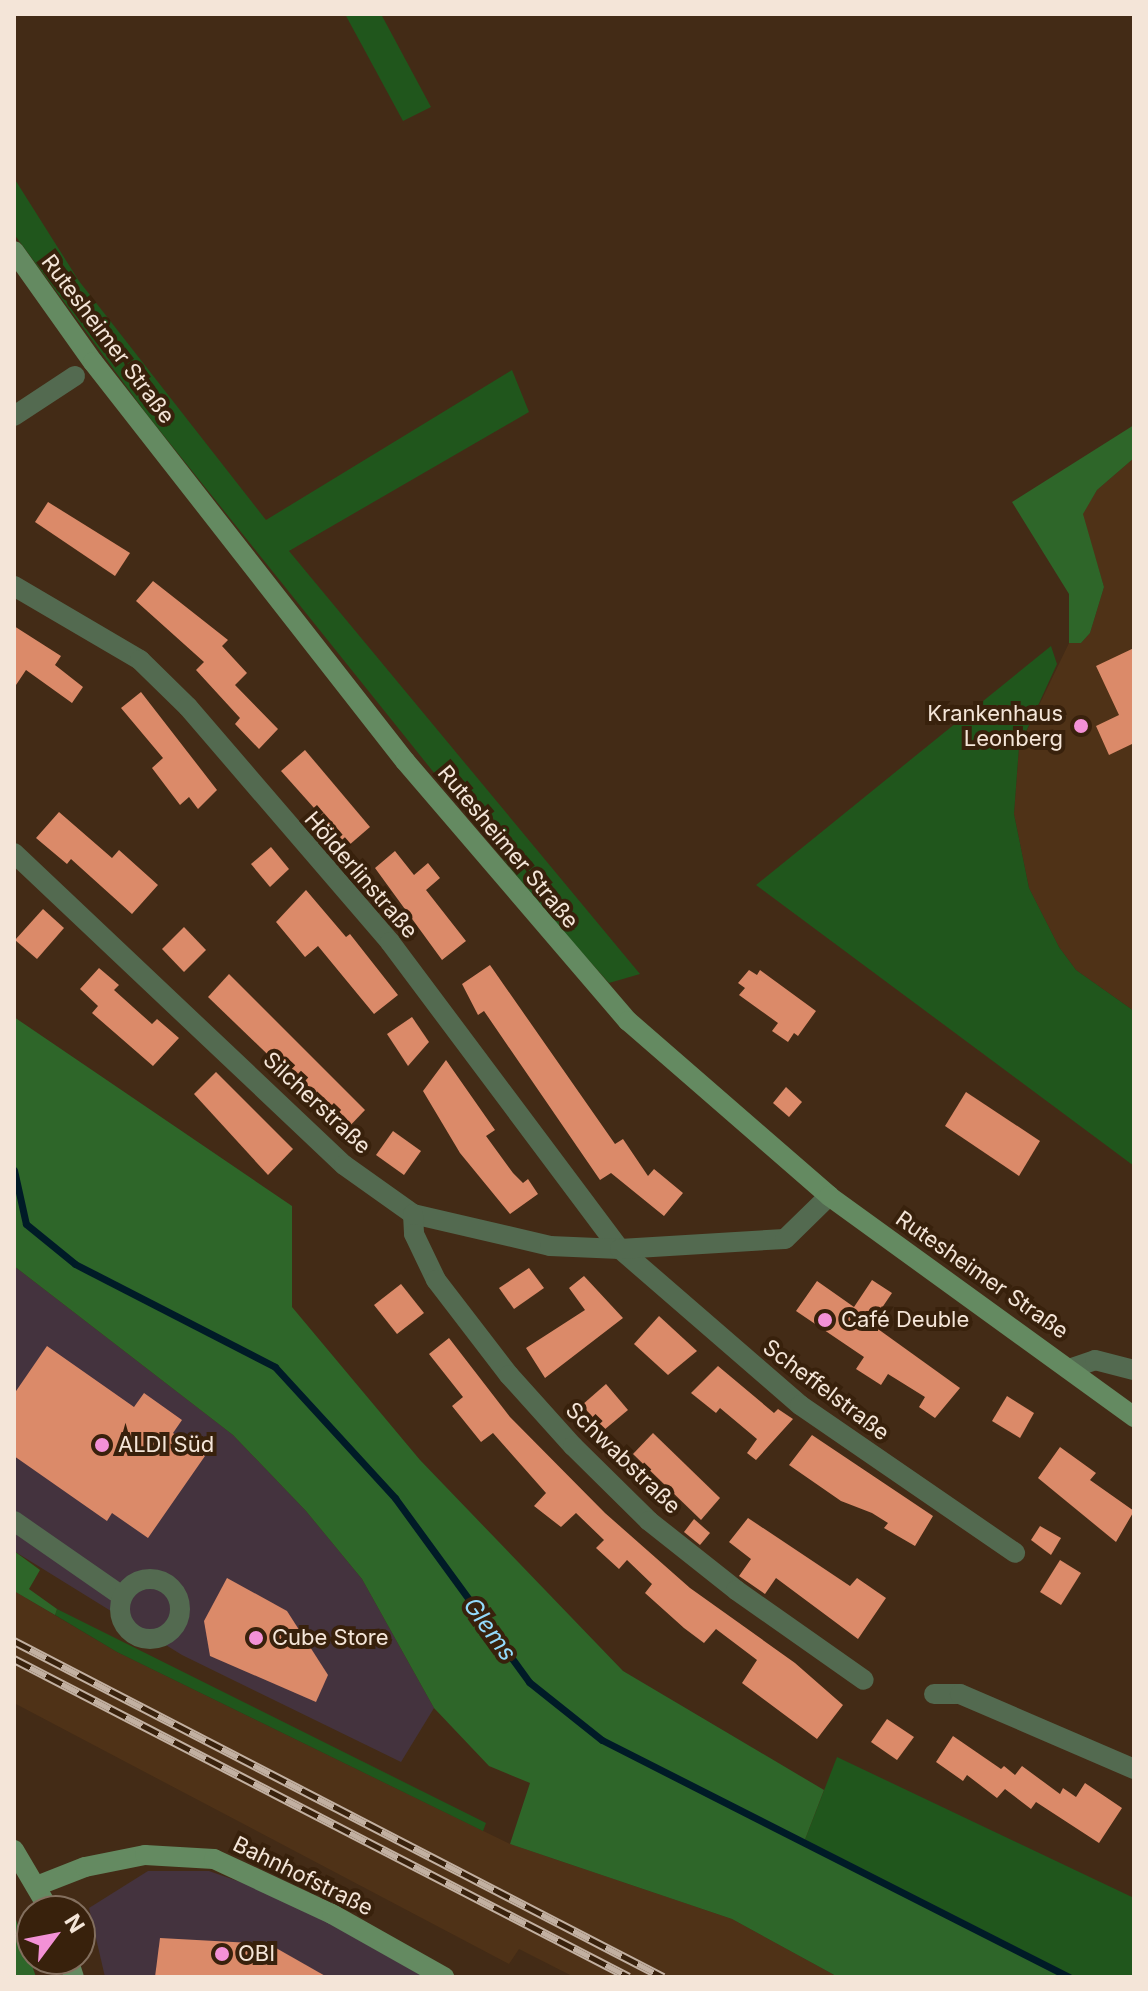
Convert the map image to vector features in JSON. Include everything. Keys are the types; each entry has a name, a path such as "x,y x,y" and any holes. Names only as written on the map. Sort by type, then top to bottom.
{"street":[{"name":"Rutesheimer Straße","path":"14,251 93,362 356,698 575,965 729,1113 829,1196 1072,1368 1134,1417"},
{"path":"14,416 75,376"},
{"name":"Hölderlinstraße","path":"14,586 140,660 188,707 390,942 620,1249"},
{"name":"Silcherstraße","path":"14,853 344,1165 413,1214 550,1246 620,1249 785,1239 829,1196"},
{"name":"Schwabstraße","path":"413,1214 414,1234 436,1280 509,1375 573,1446 674,1541 864,1680"},
{"name":"Scheffelstraße","path":"620,1249 800,1405 1015,1553"},
{"name":"Rutesheimer Straße","path":"1072,1368 1095,1360 1134,1370"},
{"path":"14,1521 122,1596"},
{"path":"934,1694 960,1694 1134,1769"},
{"path":"14,1850 43,1895"},
{"name":"Bahnhofstraße","path":"39,1885 85,1867 145,1855 214,1859 332,1914 444,1977"}],"shaded area":[{"name":"Krankenhaus Leonberg","path":"1134,458 1134,1011 1076,970 1059,947 1029,888 1014,814 1019,747 1069,643 1081,643 1090,633 1104,587 1082,514 1097,490"},
{"path":"14,1266 233,1435 306,1511 362,1579 434,1708 401,1762 182,1655 14,1551"},
{"path":"14,1591 117,1652 510,1844 732,1919 838,1977 574,1977 519,1949 509,1964 14,1703"},
{"path":"148,1871 209,1871 332,1914 444,1977 105,1977 96,1938 96,1904"}],"green space":[{"path":"345,14 381,14 431,107 403,121"},
{"path":"14,178 79,281 266,520 512,370 529,412 289,551 640,974 609,983 544,910 148,416 14,234"},
{"path":"1134,425 1134,458 1097,490 1083,514 1104,587 1090,633 1081,643 1069,643 1069,594 1012,502"},
{"path":"1051,646 1057,664 1019,747 1014,814 1029,888 1059,947 1076,970 1134,1011 1134,1166 756,885"},
{"path":"14,1017 292,1206 292,1307 420,1460 623,1671 824,1790 804,1842 1069,1977 838,1977 732,1919 510,1844 530,1783 489,1766 434,1708 362,1579 306,1511 233,1435 14,1266"},
{"path":"14,1551 40,1570 29,1589 57,1609 55,1615 14,1591"},
{"path":"57,1609 486,1823 483,1831 117,1652 55,1615"},
{"path":"837,1757 1134,1898 1134,1977 1069,1977 804,1842"},
{"path":"14,1914 16,1975 36,1977 14,1977"}],"building":[{"path":"48,502 130,553 115,576 35,522"},
{"path":"153,581 228,640 222,646 247,673 235,685 278,729 259,749 235,724 240,718 196,670 204,662 136,601"},
{"path":"14,626 61,656 55,665 83,687 72,703 26,670 14,688"},
{"path":"1134,648 1134,747 1132,744 1109,755 1096,726 1119,715 1096,666"},
{"path":"141,692 217,790 198,809 189,797 180,805 152,768 163,758 121,708"},
{"path":"305,750 370,827 348,846 281,771"},
{"path":"59,812 112,858 119,850 158,885 132,914 71,859 67,864 36,838"},
{"path":"271,847 289,869 270,887 251,864"},
{"path":"395,851 414,875 428,863 440,878 426,890 466,941 442,960 375,868"},
{"path":"306,890 346,937 350,934 398,995 374,1014 318,946 305,957 276,922"},
{"path":"43,909 64,928 37,959 15,940"},
{"path":"184,927 206,950 184,972 162,949"},
{"path":"490,965 615,1144 623,1139 648,1176 654,1169 683,1193 664,1216 611,1173 600,1180 484,1011 478,1015 462,984"},
{"path":"99,968 119,985 114,990 152,1024 157,1019 179,1038 153,1066 92,1013 98,1006 80,989"},
{"path":"749,970 757,975 760,970 816,1011 798,1036 794,1033 788,1042 772,1031 778,1023 739,995 745,988 738,983"},
{"path":"229,974 365,1110 346,1130 208,997"},
{"path":"412,1017 429,1042 408,1066 387,1034"},
{"path":"446,1060 495,1130 486,1136 513,1173 523,1183 528,1179 538,1194 510,1214 460,1153 423,1091"},
{"path":"216,1072 293,1149 268,1175 194,1094"},
{"path":"786,1087 802,1102 789,1117 773,1103"},
{"path":"966,1092 1040,1141 1019,1176 945,1126"},
{"path":"393,1131 421,1151 404,1175 376,1155"},
{"path":"529,1268 544,1288 514,1309 499,1288"},
{"path":"584,1276 623,1318 545,1378 526,1348 585,1310 569,1288"},
{"path":"872,1280 892,1293 871,1324 960,1388 935,1418 919,1407 925,1397 888,1374 881,1385 856,1369 864,1357 796,1311 817,1281 854,1307"},
{"path":"401,1284 424,1313 397,1334 374,1305"},
{"path":"659,1316 697,1351 668,1375 634,1344"},
{"path":"449,1338 510,1417 605,1513 690,1588 795,1663 843,1705 817,1739 742,1683 757,1660 716,1629 704,1643 684,1628 645,1593 652,1584 627,1560 619,1569 596,1548 604,1540 576,1513 561,1527 534,1506 546,1493 493,1433 481,1442 452,1406 463,1397 429,1354"},
{"name":"ALDI Süd","path":"47,1346 134,1407 144,1393 182,1420 173,1433 205,1456 148,1538 112,1513 107,1521 14,1456 14,1394"},
{"path":"718,1366 774,1413 778,1409 793,1419 756,1460 747,1453 757,1439 720,1408 716,1413 691,1393"},
{"path":"606,1384 628,1410 604,1430 582,1405"},
{"path":"1007,1396 1034,1413 1020,1438 992,1421"},
{"path":"653,1433 720,1498 701,1520 633,1454"},
{"path":"812,1435 933,1516 915,1546 884,1528 888,1523 841,1501 789,1465"},
{"path":"1060,1447 1096,1473 1090,1480 1134,1511 1116,1542 1038,1478"},
{"path":"748,1518 850,1586 857,1578 886,1598 858,1639 776,1578 765,1594 739,1576 751,1559 729,1542"},
{"path":"694,1519 710,1533 700,1545 684,1532"},
{"path":"1040,1526 1061,1538 1051,1555 1031,1540"},
{"path":"1060,1560 1081,1573 1061,1605 1040,1592"},
{"name":"Cube Store","path":"227,1578 287,1611 328,1675 316,1702 210,1656 204,1621"},
{"path":"887,1719 914,1737 897,1760 871,1742"},
{"path":"953,1736 1015,1775 1022,1766 1060,1794 1063,1788 1076,1797 1085,1783 1122,1808 1099,1843 1036,1802 1031,1809 1005,1789 997,1798 967,1775 963,1781 936,1762"},
{"name":"OBI","path":"160,1938 269,1944 327,1977 155,1977"}],"waterway":[{"name":"Glems","path":"14,1170 26,1224 75,1264 275,1367 395,1498 529,1682 602,1740 1069,1977"}],"railway":[{"path":"14,1641 663,1977"},
{"path":"14,1659 629,1977"}],"place":[{"name":"Krankenhaus Leonberg","path":"1081,726"},
{"name":"Café Deuble","path":"825,1320"},
{"name":"ALDI Süd","path":"102,1445"},
{"name":"Cube Store","path":"256,1638"},
{"name":"OBI","path":"222,1954"}]}
